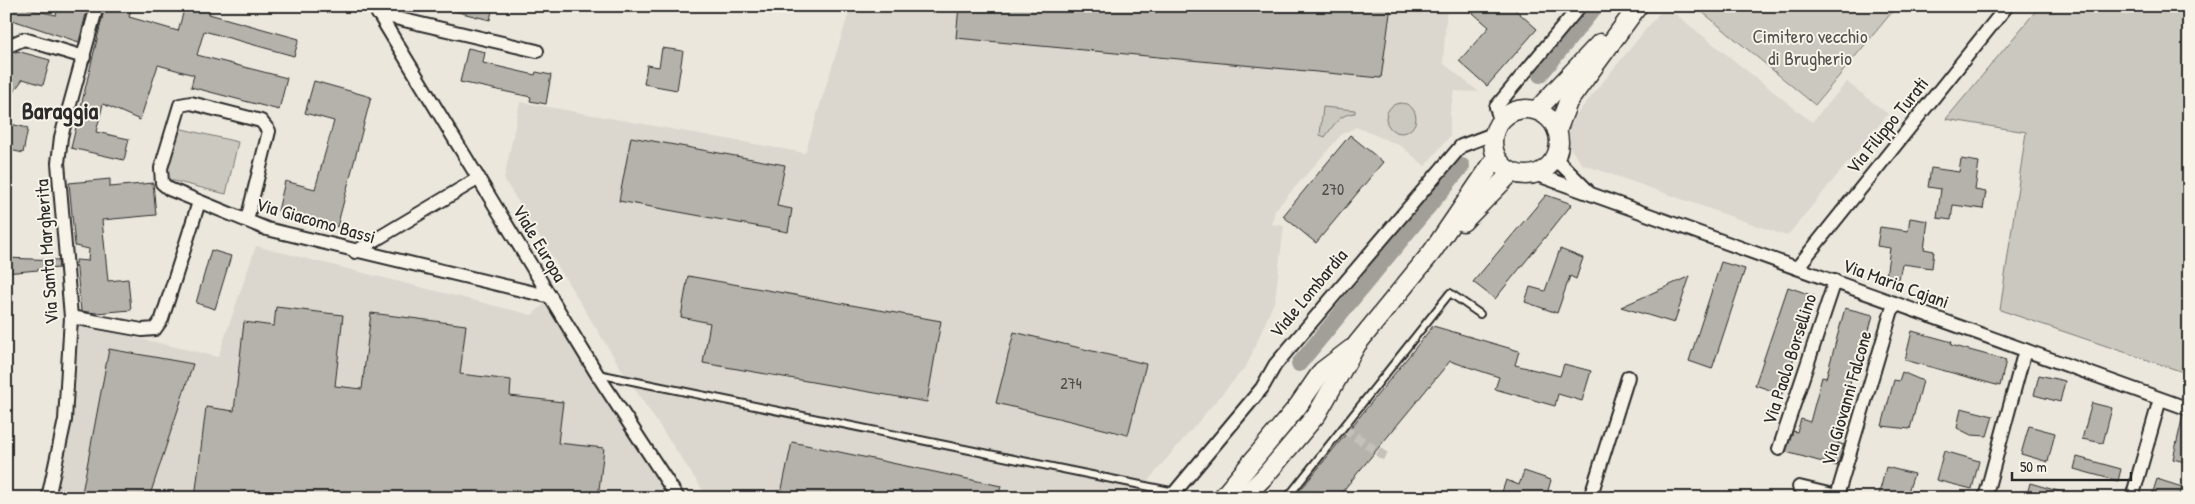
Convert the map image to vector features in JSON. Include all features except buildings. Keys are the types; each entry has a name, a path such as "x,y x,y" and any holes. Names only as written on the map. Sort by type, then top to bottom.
{"main road":[{"path":"1537,110 1634,6"},
{"path":"1557,131 1568,102 1638,6"},
{"path":"1517,110 1537,110 1550,118 1557,131 1559,145 1555,158 1550,165 1535,174 1524,175 1512,172 1496,158 1492,145 1497,127 1517,110"},
{"path":"1243,498 1265,476 1317,414 1357,344 1432,252 1496,158"},
{"path":"1432,252 1512,172"},
{"path":"1222,498 1298,406 1322,371 1357,344"}],"street":[{"name":"Via Santa Margherita","path":"48,498 65,420 72,317 58,162 61,137 98,6"},
{"path":"1497,127 1496,107 1580,6"},
{"name":"Via Filippo Turati","path":"1797,268 2006,6"},
{"path":"376,10 537,51"},
{"name":"Viale Europa","path":"376,10 597,374 678,498"},
{"path":"6,47 9,44 24,39 84,57"},
{"name":"Via Giacomo Bassi","path":"247,220 269,131 261,121 191,103 180,105 161,168 162,183 170,189 267,229 355,252 551,298"},
{"name":"Viale Lombardia","path":"1172,495 1262,388 1275,365 1460,146 1497,127"},
{"name":"Via Maria Cajani","path":"1555,158 1590,193"},
{"name":"Via Maria Cajani","path":"1535,174 2189,409"},
{"path":"355,252 479,178"},
{"path":"72,317 142,330 155,329 162,319 199,202"},
{"name":"Via Paolo Borsellino","path":"1779,449 1834,281"},
{"name":"Via Giovanni Falcone","path":"1799,487 1837,496 1894,302"},
{"path":"1985,498 2025,350"},
{"path":"1590,498 1628,377"},
{"path":"2132,498 2160,399"}],"lane":[{"path":"1287,498 1450,293 1480,314"},
{"path":"597,374 1172,495"}],"shaded area":[{"path":"851,6 1447,6 1443,63 1479,92 1454,91 1450,112 1450,136 1425,166 1401,146 1356,127 1342,134 1275,210 1272,224 1284,226 1275,300 1247,365 1133,498 708,498 620,367 504,179 520,102 805,153"},
{"path":"1665,6 1812,122 1847,82 1888,114 1787,236 1582,164 1564,140 1576,115"},
{"path":"256,246 532,315 550,299 676,498 51,498 74,323 218,357"}],"green space":[{"name":"Cimitero vecchio di Brugherio","path":"1695,6 1897,6 1815,105"},
{"path":"2040,6 2186,6 2189,22 2189,374 2000,310 2026,132 1946,119"},
{"path":"1401,103 1412,107 1416,118 1412,129 1401,133 1390,129 1386,118 1390,107"},
{"path":"1323,107 1355,110 1355,113 1341,118 1325,137 1320,135"},
{"path":"178,128 238,142 226,194 166,179"}],"waterway":[{"path":"1540,75 1596,6"},
{"path":"1299,364 1462,166"}],"tunnel":[{"path":"1344,429 1386,457"}],"district":[{"name":"Baraggia","path":"60,111"}]}
